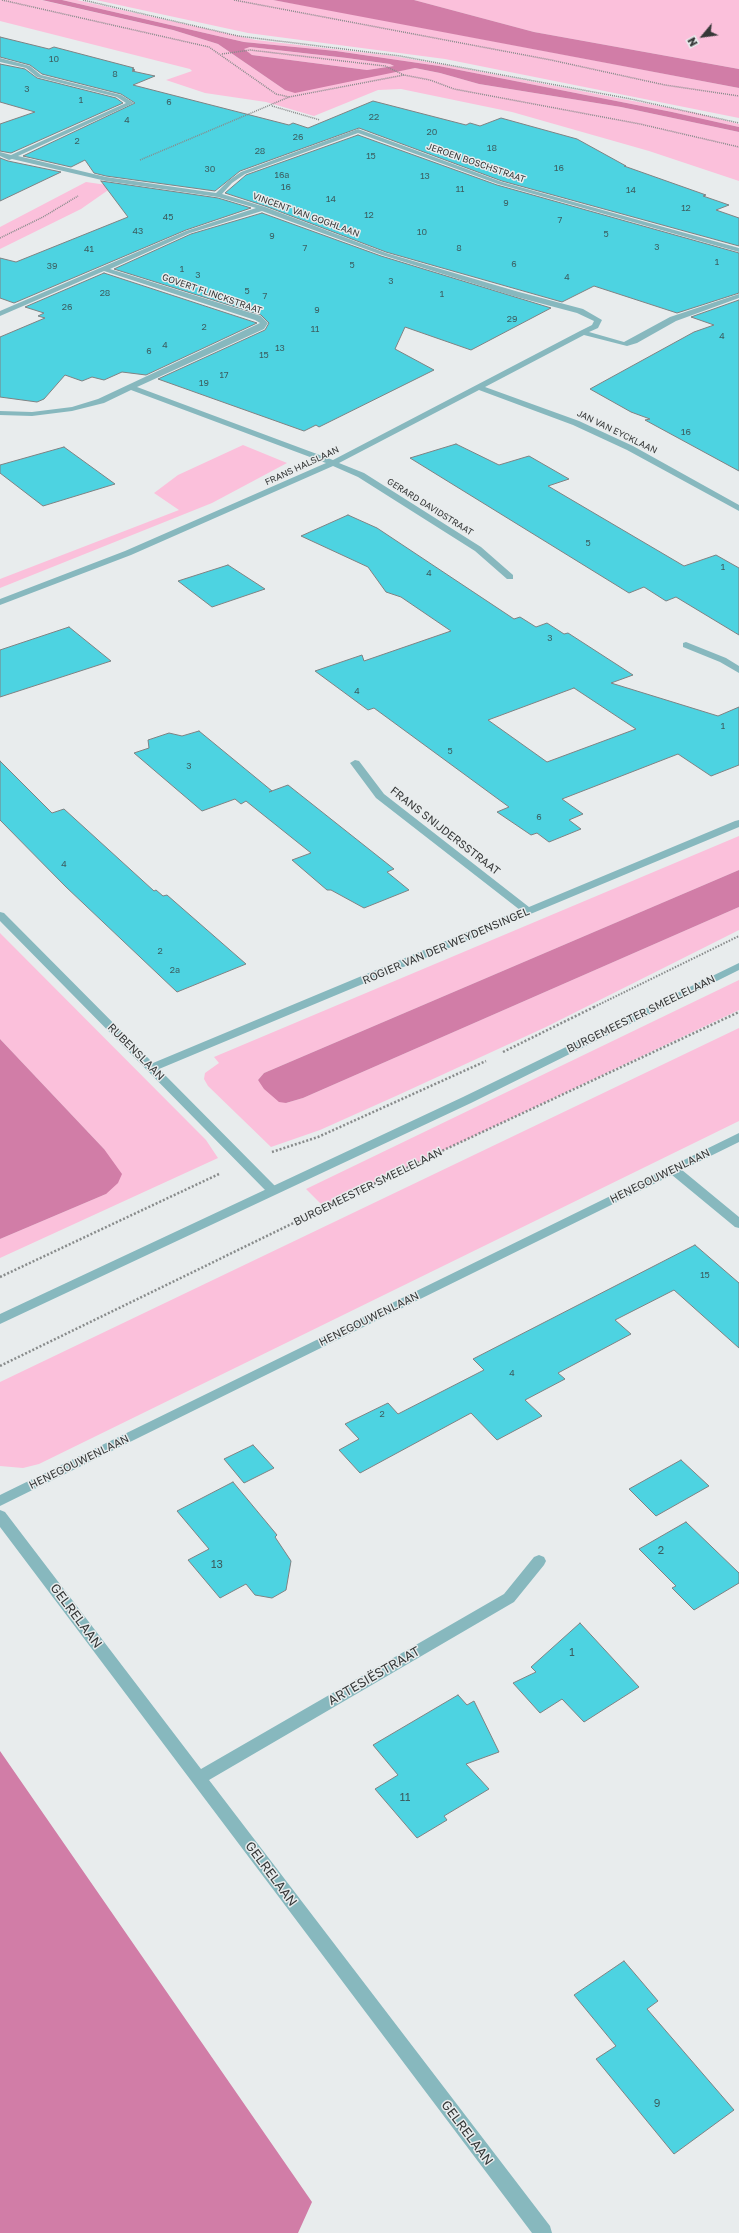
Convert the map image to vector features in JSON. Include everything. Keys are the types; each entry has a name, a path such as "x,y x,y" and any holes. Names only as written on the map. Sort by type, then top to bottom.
{"street":[{"path":"0,60 28,67 39,76 119,96 131,102 0,161"},
{"path":"218,195 230,182 243,173 358,131"},
{"name":"JEROEN BOSCHSTRAAT","path":"358,131 500,183 595,211 739,250"},
{"name":"VINCENT VAN GOGHLAAN","path":"0,154 106,179 218,195 263,208 384,254 516,294 580,311 598,320"},
{"path":"0,314 188,232 263,208"},
{"name":"GOVERT FLINCKSTRAAT","path":"0,413 32,414 72,409 101,401 132,388 261,327 264,323 258,318 104,269"},
{"path":"583,332 624,344 634,341 673,319 739,296"},
{"name":"FRANS HALSLAAN","path":"0,602 128,553 334,463 480,388 595,326 598,320"},
{"path":"132,388 334,463"},
{"name":"JAN VAN EYCKLAAN","path":"480,388 596,432 630,448 739,508"},
{"name":"GERARD DAVIDSTRAAT","path":"334,463 361,475 478,549 510,577"},
{"path":"686,645 722,660 739,670"},
{"name":"FRANS SNIJDERSSTRAAT","path":"355,763 380,796 528,911"},
{"name":"ROGIER VAN DER WEYDENSINGEL","path":"152,1068 739,823"},
{"name":"RUBENSLAAN","path":"0,915 272,1190"},
{"name":"BURGEMEESTER SMEELELAAN","path":"0,1319 272,1190 467,1100 739,966"},
{"name":"HENEGOUWENLAAN","path":"0,1501 739,1137"},
{"path":"673,1169 739,1224"},
{"name":"GELRELAAN","path":"0,1516 543,2233"},
{"name":"ARTESIËSTRAAT","path":"198,1778 509,1598 539,1561"}],"path":[{"path":"2,0 209,47 222,54 276,94 289,97"},
{"path":"84,0 238,36 407,57 631,99 739,123"},
{"path":"234,0 551,60 665,85 739,96"},
{"path":"222,54 250,50 385,66 404,75 430,80 454,89 640,124 739,147"},
{"path":"0,238 43,217 149,155 289,97 404,75"},
{"path":"271,105 358,131"},
{"path":"501,1053 739,936"},
{"name":"BURGEMEESTER SMEELELAAN","path":"0,1366 431,1156 739,1012"},
{"path":"0,1277 245,1161 318,1137 487,1060"}],"shaded area":[{"path":"0,0 41,0 173,30 218,44 285,90 415,68 440,73 479,84 621,107 739,132 739,181 649,151 512,112 401,89 378,90 314,116 266,102 205,93 166,80 192,71 190,69 0,21"},
{"path":"42,0 62,0 244,42 336,51 439,66 672,112 739,127 739,132 621,107 479,84 440,73 415,68 295,93 285,90 218,44 173,30","holes":["250,47 390,64 394,66 367,70 252,55 244,49"]},
{"path":"62,0 77,0 256,40 393,56 451,66 696,113 739,124 739,127 672,112 439,66 336,51 244,42"},
{"path":"96,0 273,0 314,7 739,88 739,118 445,59 248,33"},
{"path":"273,0 414,0 534,32 739,69 739,88"},
{"path":"414,0 739,0 739,69 534,32"},
{"path":"250,47 347,58 390,64 394,66 367,70 252,55 243,49"},
{"path":"86,182 114,186 81,209 0,249 0,227"},
{"path":"243,445 287,463 212,503 0,588 0,579 179,510 154,493 178,475"},
{"path":"739,836 739,870 264,1073 258,1080 286,1103 303,1098 739,907 739,930 546,1027 396,1096 320,1130 271,1147 208,1086 204,1079 205,1073 219,1063 214,1057"},
{"path":"739,870 739,907 303,1098 286,1103 279,1102 264,1089 258,1080 264,1073"},
{"path":"0,933 206,1140 218,1158 0,1258 0,1239 106,1194 104,1149 0,1039"},
{"path":"739,980 739,1010 324,1207 306,1189"},
{"path":"739,1028 739,1121 39,1464 23,1468 0,1466 0,1382"},
{"path":"0,1039 104,1149 122,1174 118,1183 106,1194 0,1239"},
{"path":"0,1751 312,2202 298,2233 0,2233"}],"building":[{"path":"0,37 49,49 54,47 134,68 132,69 135,70 132,71 155,76 133,85 289,125 293,123 308,128 373,101 466,125 470,123 480,126 501,118 577,139 626,166 624,166 706,195 703,196 729,205 716,210 739,218 739,246 502,181 359,128 240,171 215,191 106,176 94,173 85,160 71,167 23,156 135,103 121,94 42,74 30,65 0,57"},
{"path":"0,64 25,69 37,78 116,98 123,103 11,153 0,151 0,124 35,112 0,102"},
{"path":"358,135 497,185 739,253 739,293 677,313 594,286 562,302 386,252 265,206 225,193 246,175"},
{"path":"0,158 8,161 61,172 0,201"},
{"path":"101,181 218,198 251,208 186,230 14,303 0,298 0,258 16,262 128,217"},
{"path":"262,213 381,256 551,308 471,350 405,327 395,349 434,370 319,427 316,425 304,431 158,379 265,330 269,323 261,315 114,269 191,234"},
{"path":"104,273 257,323 146,375 122,372 104,380 92,377 82,381 65,375 44,399 37,402 0,397 0,337 45,318 38,316 44,313 25,307"},
{"path":"739,300 739,471 645,420 650,419 631,412 590,389 694,332 714,325 691,317"},
{"path":"456,444 499,465 529,456 569,479 548,486 684,566 716,555 739,568 739,635 676,597 666,601 644,587 629,593 410,458"},
{"path":"64,447 115,484 43,506 0,473 0,465"},
{"path":"348,515 377,528 514,619 520,617 536,627 547,623 564,634 568,633 633,675 611,683 718,716 739,707 739,765 711,776 678,754 562,799 583,814 569,820 581,829 549,842 537,833 531,835 497,812 509,807 374,708 368,710 315,671 362,655 364,661 451,631 401,597 386,592 368,567 301,536","holes":["574,688 636,729 547,762 488,720"]},
{"path":"228,565 265,589 212,607 178,581"},
{"path":"69,627 111,661 0,697 0,650"},
{"path":"199,731 272,791 288,785 394,869 387,872 409,890 364,908 331,890 327,890 292,860 311,853 246,801 241,804 235,799 202,811 134,753 149,748 148,740 169,733 182,736"},
{"path":"0,761 52,813 64,809 154,891 156,890 163,896 167,895 246,964 177,992 66,887 0,820"},
{"path":"695,1245 739,1283 739,1348 674,1290 615,1320 631,1334 558,1373 565,1379 525,1400 542,1416 497,1440 471,1413 360,1473 339,1450 359,1439 345,1424 388,1403 398,1414 484,1370 473,1359"},
{"path":"253,1445 274,1468 244,1483 224,1459"},
{"path":"681,1460 709,1486 656,1516 629,1489"},
{"path":"233,1482 277,1535 275,1537 291,1561 286,1590 272,1598 255,1595 246,1584 220,1598 188,1560 209,1549 177,1511"},
{"path":"686,1522 739,1573 739,1583 694,1610 672,1588 676,1586 639,1549"},
{"path":"580,1623 639,1687 584,1722 562,1699 540,1713 513,1683 536,1672 531,1667"},
{"path":"458,1695 467,1705 474,1701 499,1752 466,1764 489,1789 444,1816 447,1820 417,1838 375,1789 398,1775 373,1745"},
{"path":"624,1961 658,2001 647,2009 734,2110 674,2154 596,2059 616,2046 574,1995"}]}
